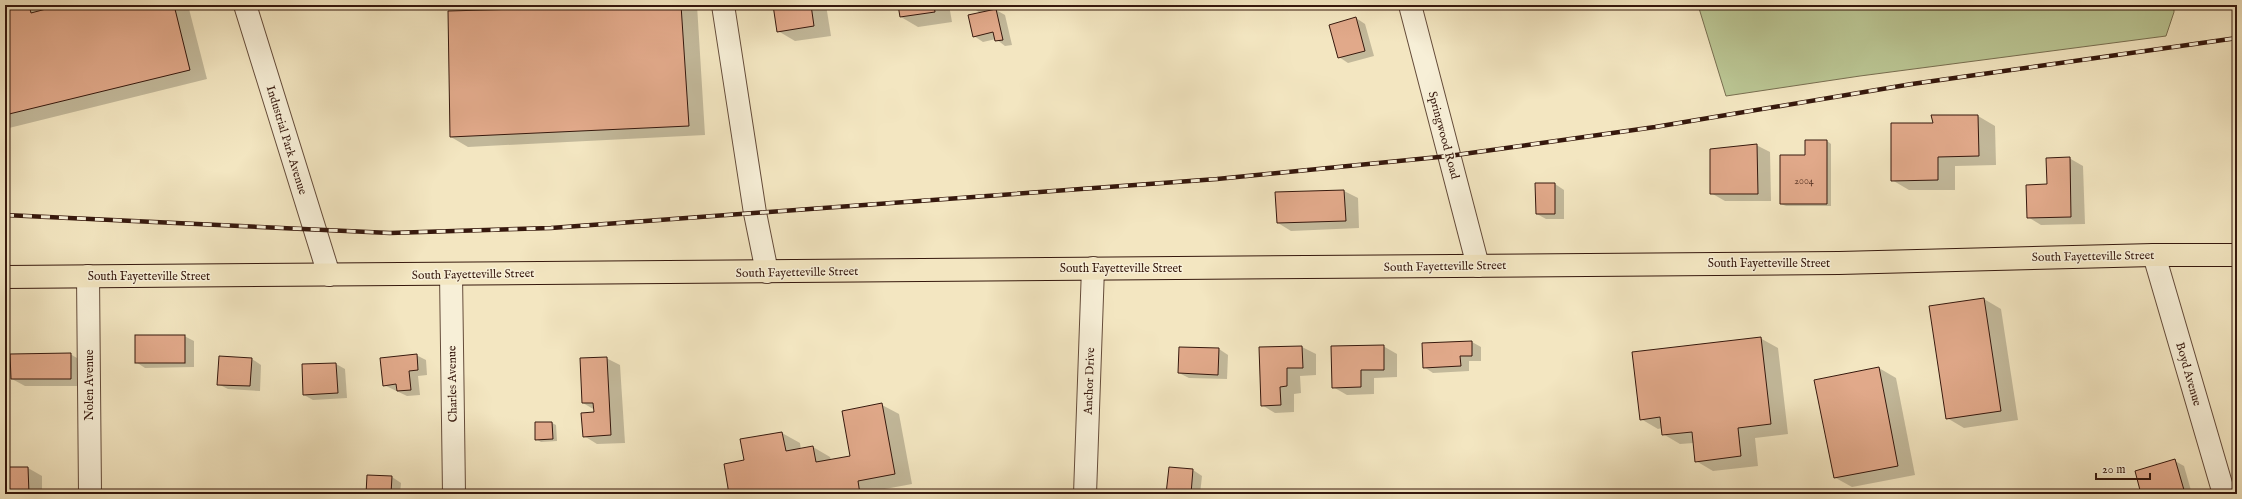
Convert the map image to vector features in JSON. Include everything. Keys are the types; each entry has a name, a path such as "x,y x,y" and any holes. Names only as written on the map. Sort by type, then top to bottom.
{"main road":[{"name":"South Fayetteville Street","path":"5,277 329,276 1093,268 1839,263 2154,255 2237,255"}],"street":[{"name":"Industrial Park Avenue","path":"245,5 329,276"},
{"path":"723,5 755,213 766,272"},
{"name":"Springwood Road","path":"1410,5 1478,266"},
{"name":"Boyd Avenue","path":"2154,255 2224,494"},
{"name":"Anchor Drive","path":"1085,494 1093,268"},
{"name":"Charles Avenue","path":"451,274 454,494"},
{"name":"Nolen Avenue","path":"88,276 90,494"}],"green space":[{"path":"1698,5 2174,5 2174,12 2166,36 1860,76 1726,96"}],"building":[{"path":"5,5 29,5 31,13 61,5 174,5 190,70 5,115"},
{"path":"556,5 681,5 689,126 450,137 448,11 556,8"},
{"path":"773,5 811,5 814,26 777,32"},
{"path":"898,5 934,5 935,12 900,17"},
{"path":"996,9 1003,40 995,41 993,32 973,37 968,15"},
{"path":"1356,17 1365,51 1338,58 1329,25"},
{"path":"1931,115 1978,115 1979,156 1938,157 1938,180 1891,181 1891,123 1933,123"},
{"path":"1805,140 1827,140 1827,204 1780,204 1780,155 1805,155"},
{"path":"1757,144 1758,194 1710,194 1710,149"},
{"path":"2070,157 2071,217 2027,218 2026,185 2047,184 2046,158"},
{"path":"1535,183 1555,183 1555,214 1536,214"},
{"path":"1344,190 1346,221 1277,223 1275,192"},
{"path":"1984,298 2001,411 1946,419 1929,306"},
{"path":"135,335 185,335 185,363 135,363"},
{"path":"1761,337 1771,424 1738,428 1741,456 1695,462 1692,432 1662,435 1660,417 1640,420 1632,352"},
{"path":"1472,341 1472,356 1460,356 1461,366 1423,368 1422,343"},
{"path":"1384,345 1384,370 1361,370 1361,387 1332,388 1331,346"},
{"path":"1302,346 1303,368 1287,368 1287,386 1280,387 1281,405 1261,406 1259,347"},
{"path":"1179,347 1219,348 1218,375 1178,373"},
{"path":"71,353 71,379 11,379 10,354"},
{"path":"417,354 418,370 409,371 411,390 397,391 396,384 383,386 380,358"},
{"path":"219,356 252,358 250,386 217,385"},
{"path":"607,357 611,435 583,437 581,413 594,412 593,403 582,403 580,358"},
{"path":"336,363 338,393 303,395 302,364"},
{"path":"1879,367 1898,466 1834,478 1814,380"},
{"path":"882,403 895,474 858,481 860,494 729,494 724,464 744,460 740,439 782,432 786,451 813,446 816,462 850,456 842,411"},
{"path":"535,422 552,422 553,439 535,440"},
{"path":"2175,459 2184,490 2171,494 2141,494 2135,471"},
{"path":"5,467 28,467 29,494 5,494"},
{"path":"1169,467 1193,469 1191,494 1166,494"},
{"path":"367,475 392,476 391,494 366,494"}],"railway":[{"path":"5,215 390,233 551,228 1217,179 1449,156 1655,127 1912,84 2237,38"}]}
